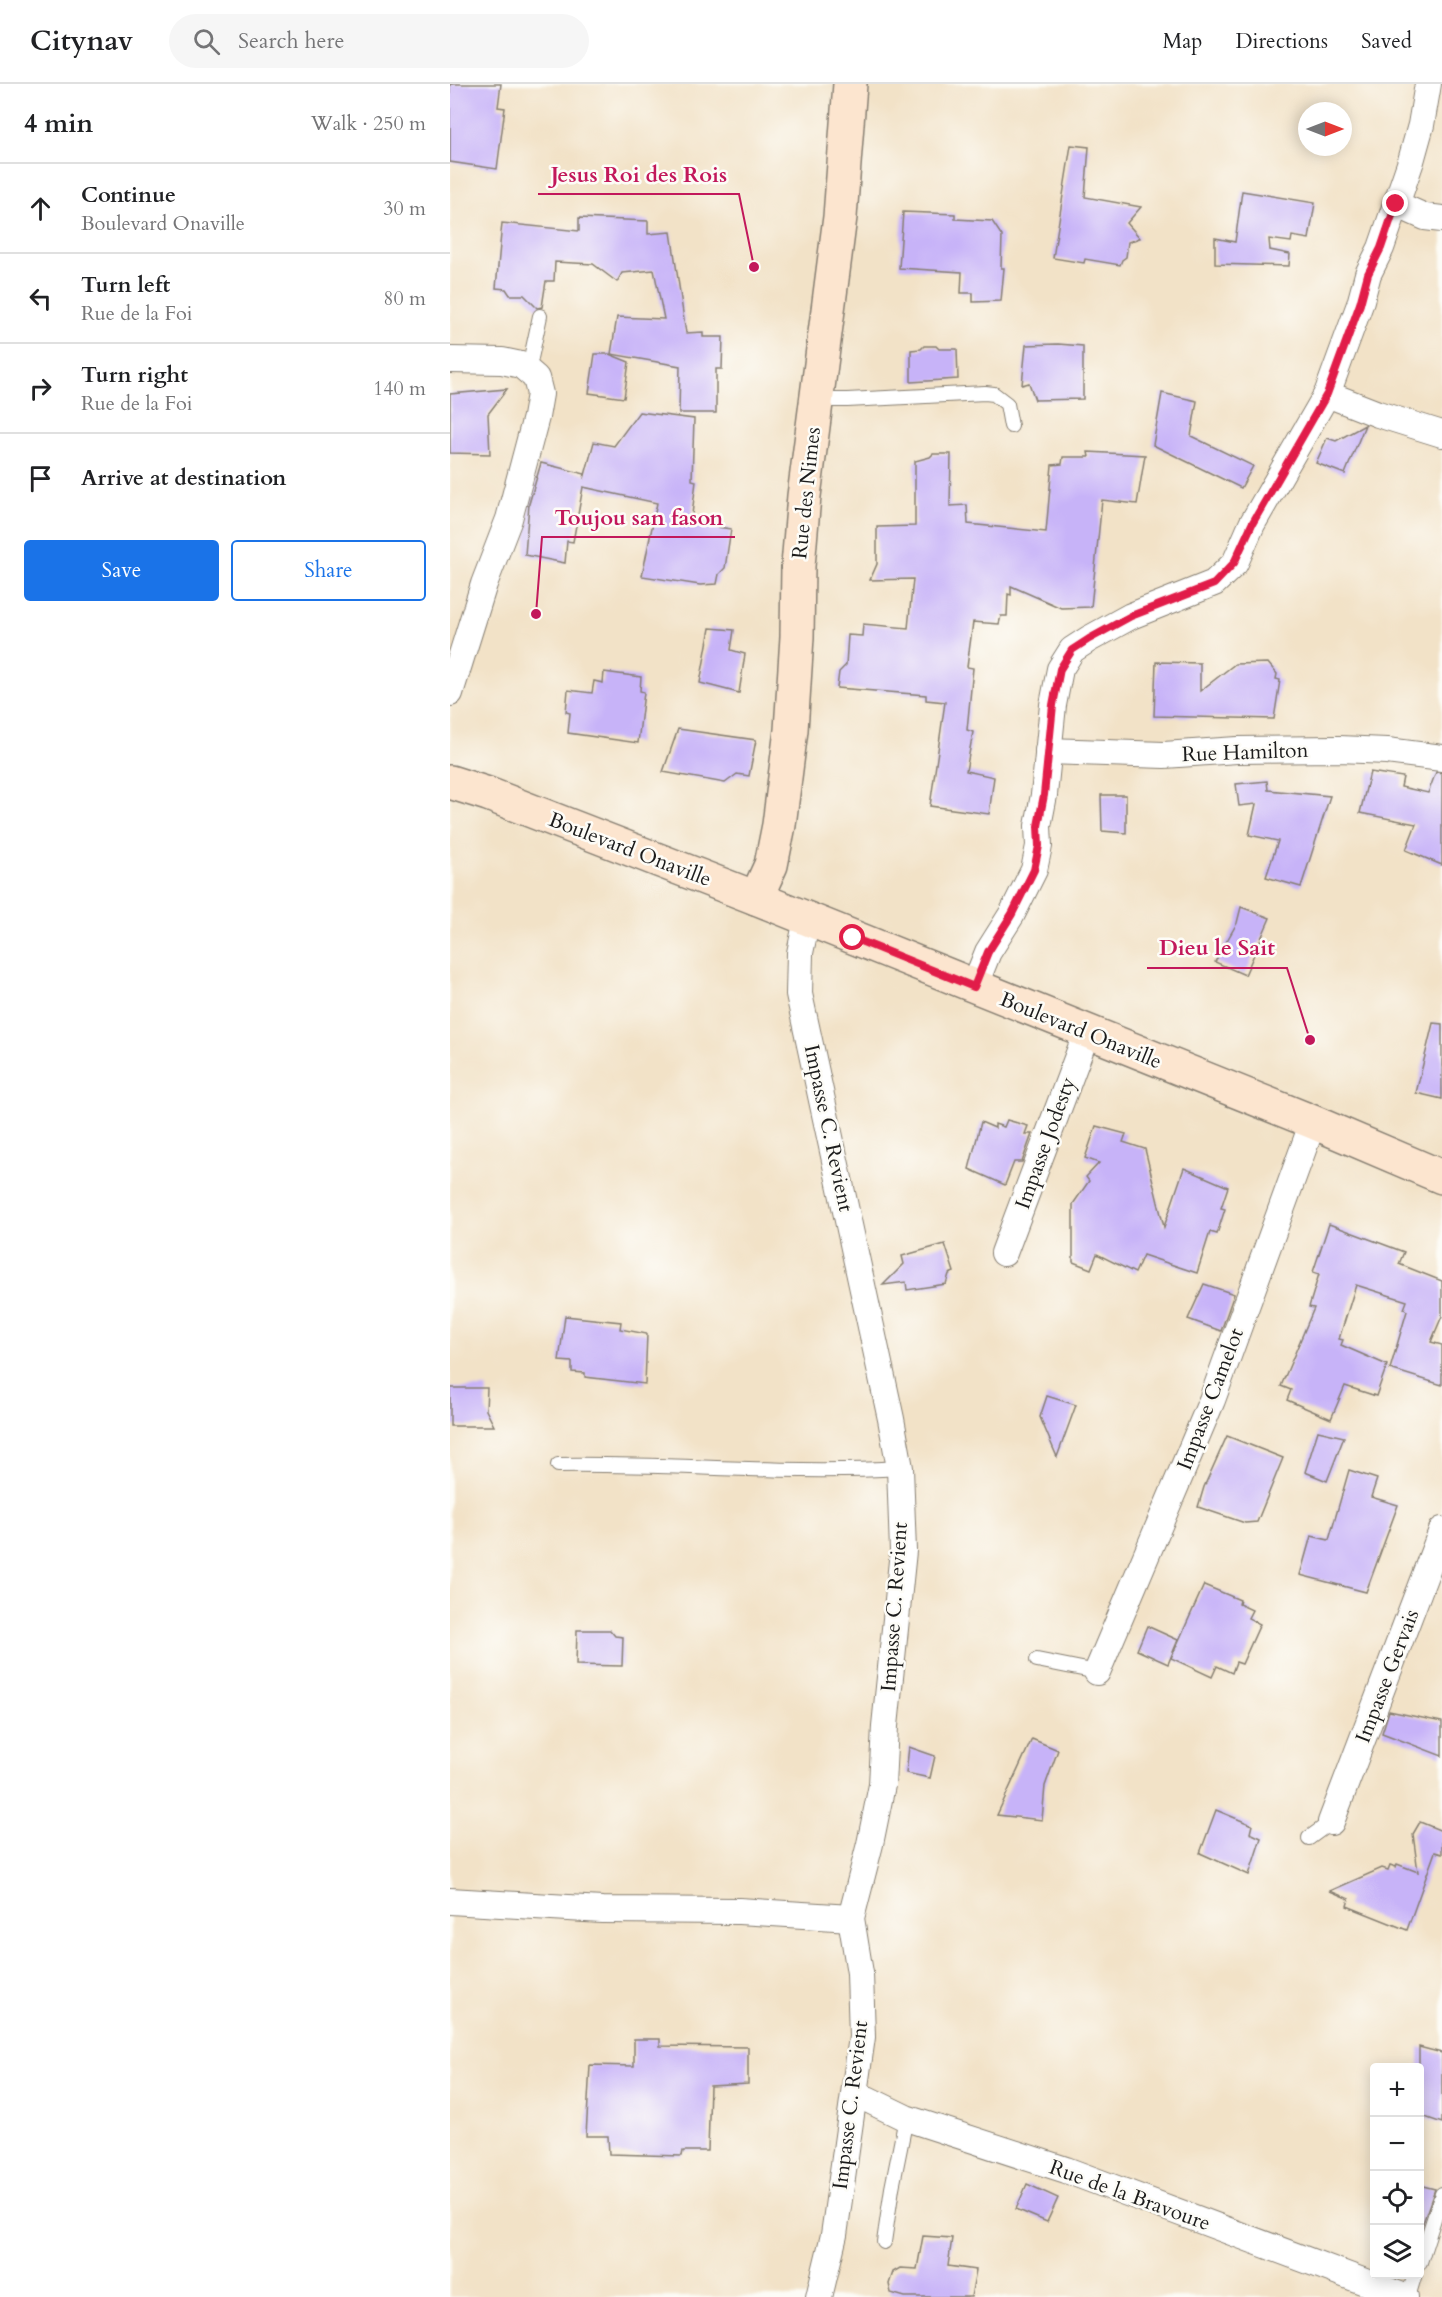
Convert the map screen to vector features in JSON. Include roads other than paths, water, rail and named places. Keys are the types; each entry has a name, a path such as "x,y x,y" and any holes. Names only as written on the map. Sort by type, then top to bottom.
{"street":[{"name":"Rue des Nimes","path":"756,898 771,865 779,825 791,730 797,637 798,566 810,444 840,217 850,84"},
{"path":"974,987 988,952 1012,914 1034,870 1039,846 1038,826 1053,705 1060,669 1072,650 1131,616 1214,584 1234,563 1252,524 1327,394 1360,304 1368,274 1381,248 1396,204 1421,125 1428,84"},
{"path":"1396,204 1425,217 1442,219"},
{"path":"450,360 502,361 521,365 536,378 540,393 536,417 509,519 484,584 450,693"},
{"path":"1327,394 1378,414 1442,434"},
{"name":"Rue Hamilton","path":"1048,751 1164,755 1237,750 1339,749 1387,751 1442,758"},
{"name":"Boulevard Onaville","path":"450,782 488,794 756,898 1313,1122 1442,1177"},
{"name":"Impasse C. Revient","path":"807,919 800,953 800,994 868,1306 900,1468 903,1551 887,1704 882,1785 851,1918 860,1973 862,2037 834,2235 819,2297"},
{"name":"Impasse Jodesty","path":"1004,1253 1087,1032"},
{"name":"Impasse Camelot","path":"1097,1672 1212,1400 1313,1122"},
{"name":"Impasse Gervais","path":"1331,1822 1442,1530"},
{"path":"450,1901 602,1910 739,1911 851,1918"},
{"name":"Rue de la Bravoure","path":"855,2096 867,2099 906,2118 1077,2174 1406,2297"}],"lane":[{"path":"528,372 540,316"},
{"path":"817,400 994,394 1007,404 1011,426"},
{"path":"558,1465 604,1464 858,1471 900,1468"},
{"path":"1037,1660 1097,1672"},
{"path":"1309,1838 1331,1822"},
{"path":"884,2242 906,2118"},
{"path":"1424,2247 1442,2194"},
{"path":"1406,2297 1413,2279"}],"place":[{"name":"Jesus Roi des Rois","path":"754,267"},
{"name":"Toujou san fason","path":"536,614"},
{"name":"Dieu le Sait","path":"1310,1040"}]}
